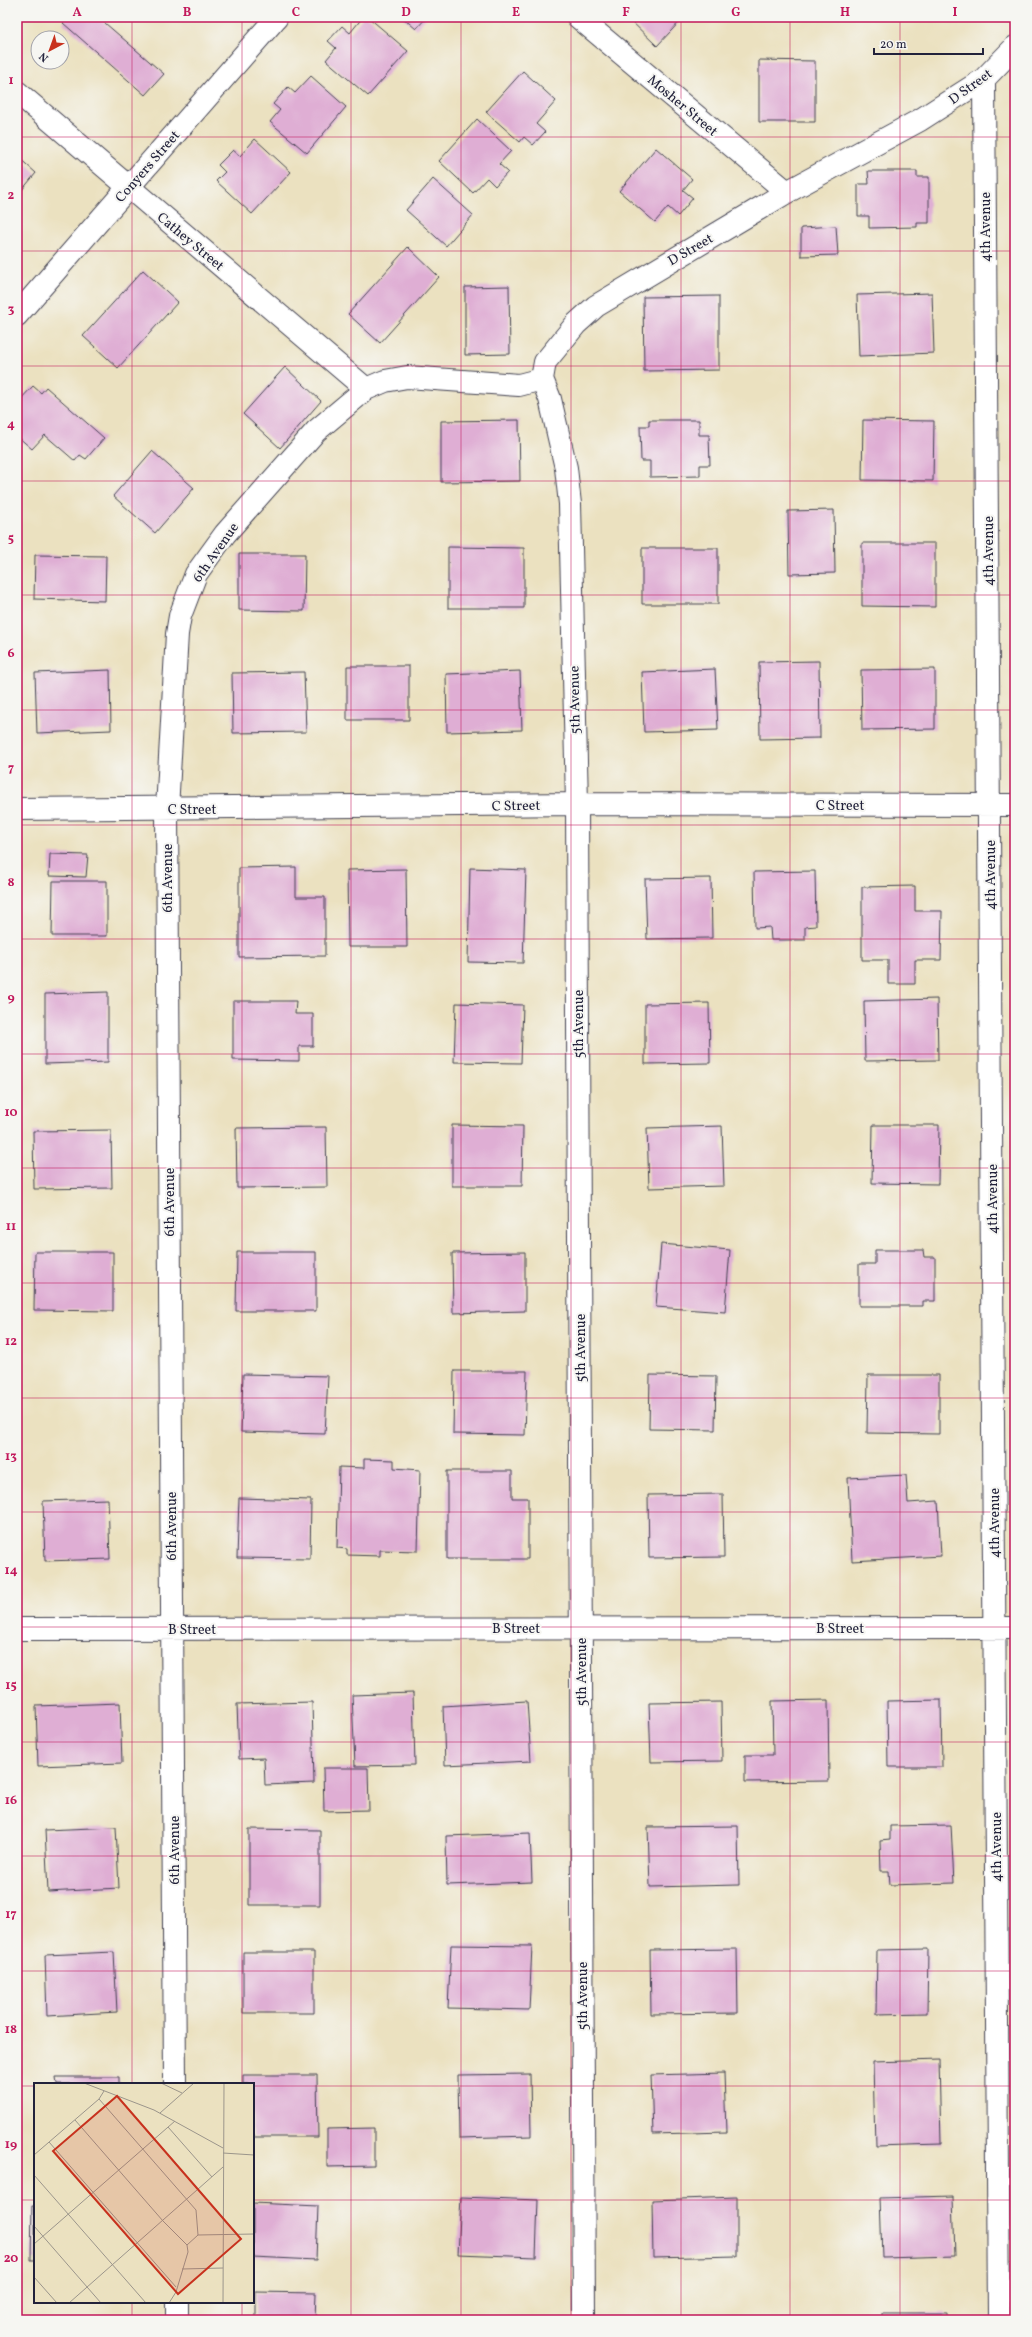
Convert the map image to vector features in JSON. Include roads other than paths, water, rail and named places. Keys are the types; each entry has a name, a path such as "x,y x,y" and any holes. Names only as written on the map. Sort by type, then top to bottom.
{"street":[{"name":"Conyers Street","path":"17,314 277,17"},
{"name":"Mosher Street","path":"578,17 787,192"},
{"name":"D Street","path":"542,379 545,362 576,324 596,306 787,192 920,120 984,79 1015,47"},
{"name":"4th Avenue","path":"984,79 989,805 1005,1628 999,2320"},
{"name":"Cathey Street","path":"17,92 366,389"},
{"path":"366,389 385,381 406,377 519,385 542,379"},
{"name":"5th Avenue","path":"542,379 550,399 566,468 570,504 577,804 584,2320"},
{"name":"6th Avenue","path":"175,2083 167,809 177,634 180,616 196,574 225,534 316,432 366,389"},
{"name":"C Street","path":"17,808 167,809 577,804 1015,805"},
{"name":"B Street","path":"17,1630 1005,1628"},
{"path":"177,2303 177,2320"}]}
